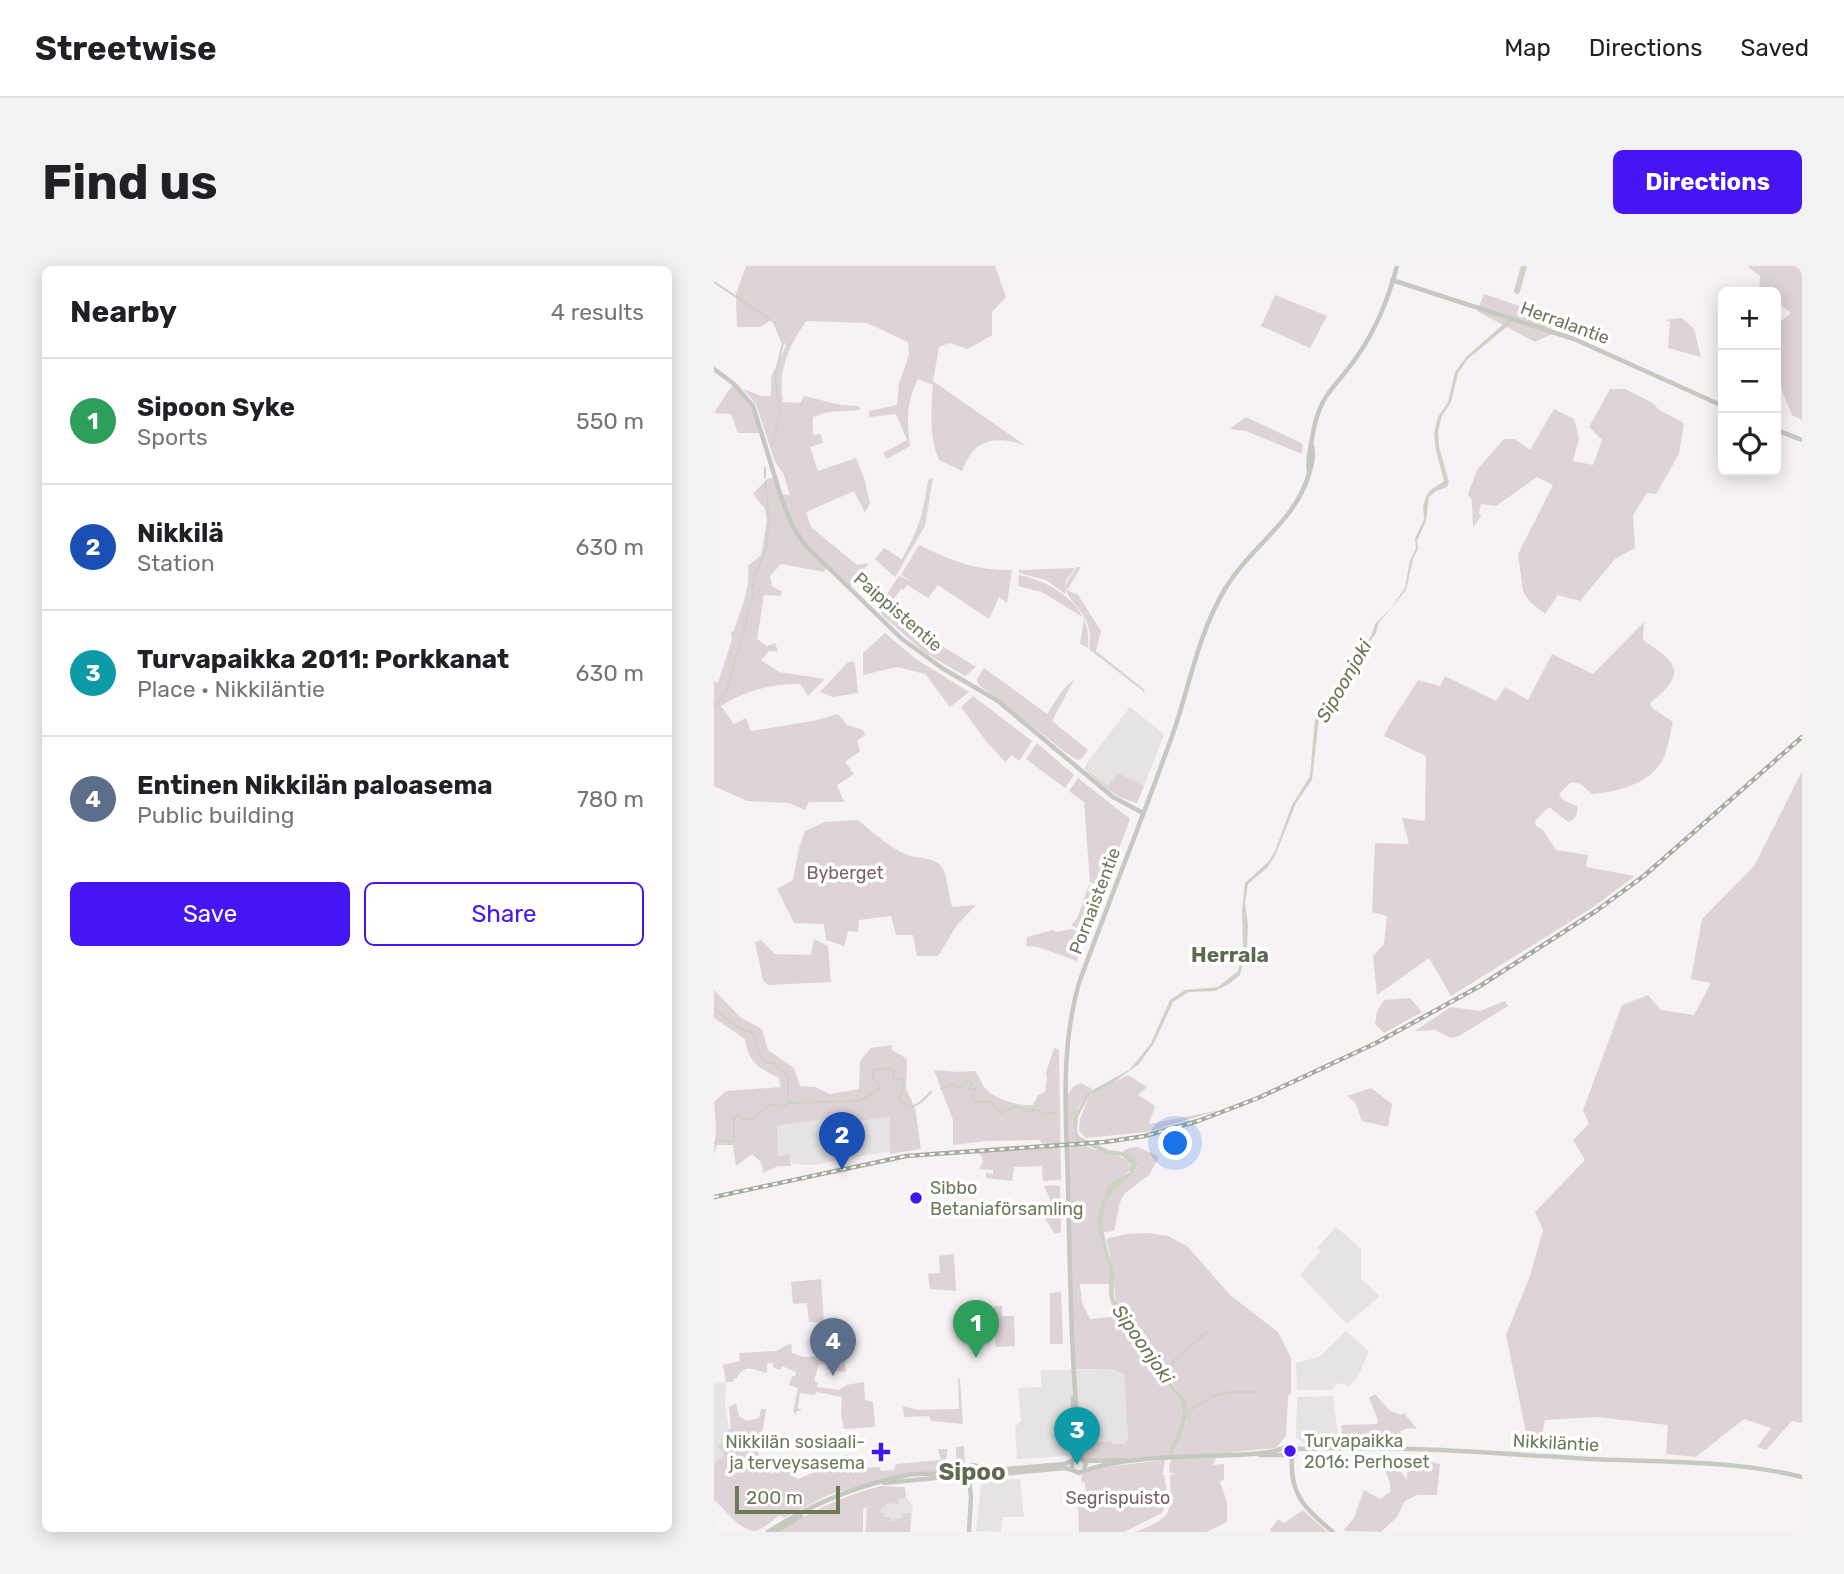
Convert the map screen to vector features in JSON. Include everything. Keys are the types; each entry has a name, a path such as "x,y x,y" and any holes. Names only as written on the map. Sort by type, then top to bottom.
{"street":[{"name":"Pornaistentie","path":"1073,1460 1074,1383 1064,1069 1068,1031 1079,982 1172,736 1197,650 1217,603 1234,575 1299,501 1310,472 1309,451 1319,407 1330,389 1358,356 1378,318 1397,266"},
{"name":"Herralantie","path":"1392,280 1574,339 1718,404"},
{"name":"Paippistentie","path":"714,369 734,384 753,406 782,500 795,531 804,544 889,627 923,655 998,701 1113,797 1143,813"},
{"path":"1781,432 1802,440"},
{"name":"Pornaistentie","path":"1074,1383 1080,1452 1084,1460"},
{"name":"Nikkiläntie","path":"1256,1453 1291,1445 1291,1454"},
{"name":"Nikkiläntie","path":"1084,1470 1141,1461 1256,1453 1291,1454 1309,1450 1369,1447 1739,1467 1802,1477"},
{"path":"1285,1448 1291,1454 1293,1486 1301,1500 1334,1532"},
{"path":"768,1532 812,1508 876,1484 908,1475 954,1472 972,1465 986,1470 1064,1464 1078,1458 1084,1460 1084,1470 1080,1473 1065,1468 876,1484"},
{"path":"1073,1460 1071,1466 1074,1472"},
{"name":"Nikkiläntie","path":"1084,1460 1141,1461"},
{"path":"967,1467 971,1496 969,1532"},
{"path":"971,1496 979,1468"},
{"path":"775,1532 812,1508"}],"shaded area":[{"path":"1130,707 1164,734 1144,786 1118,773 1108,786 1088,769 1087,763"},
{"path":"890,1117 890,1151 813,1165 792,1164 790,1154 778,1157 777,1125 830,1118 834,1124"},
{"path":"1336,1227 1361,1249 1361,1279 1380,1296 1347,1324 1300,1275 1321,1251 1317,1248"},
{"path":"1346,1331 1369,1351 1358,1376 1350,1386 1338,1383 1332,1390 1297,1390 1296,1363 1319,1357"},
{"path":"1111,1369 1124,1374 1128,1440 1125,1444 1097,1442 1097,1445 1083,1452 1066,1456 1017,1459 1015,1427 1021,1421 1018,1388 1041,1387 1041,1370"},
{"path":"726,1382 725,1405 729,1430 724,1455 714,1463 714,1384"},
{"path":"1333,1396 1339,1442 1303,1443 1296,1437 1297,1397"},
{"path":"1020,1479 1024,1517 1003,1517 1001,1532 976,1531 981,1484 987,1481"},
{"path":"906,1497 913,1507 910,1532 865,1532 866,1507"}],"green space":[{"path":"746,266 995,266 1006,297 992,312 992,335 968,349 949,343 939,347 933,381 1026,446 1006,441 985,443 971,453 962,471 939,460 932,433 933,385 918,379 908,412 910,446 887,459 883,453 907,440 896,414 869,417 869,411 897,405 899,384 909,355 908,342 867,323 806,321 800,330 783,369 783,402 800,403 804,396 841,405 859,406 860,410 828,412 813,417 813,435 821,434 823,443 810,447 818,471 856,458 870,503 865,513 854,491 806,512 811,527 857,565 869,563 849,588 826,568 824,572 781,564 770,576 772,586 782,592 780,596 764,595 757,639 767,646 775,643 778,651 769,651 761,660 779,672 825,679 808,696 800,684 779,685 749,692 721,706 734,724 746,718 751,731 838,714 847,725 863,730 865,735 857,741 860,751 845,762 854,774 837,785 844,802 809,802 805,810 789,803 747,801 714,786 714,681 718,683 732,639 731,632 734,631 744,599 748,584 748,566 761,555 767,520 765,509 753,494 767,479 776,477 780,494 790,495 783,473 775,462 756,404 743,389 761,396 771,396 771,377 786,346 773,319 760,327 737,327 736,294"},
{"path":"1747,266 1802,266 1802,420 1792,415 1781,388 1781,321 1791,313 1781,305 1781,287 1759,287 1760,276"},
{"path":"1484,294 1550,316 1552,334 1535,342 1477,311"},
{"path":"1275,295 1327,316 1310,348 1261,326"},
{"path":"1682,318 1694,329 1701,357 1668,348 1670,322 1666,320"},
{"path":"732,385 752,407 760,433 738,433 731,414 714,413"},
{"path":"1610,389 1625,389 1684,423 1679,454 1656,494 1647,493 1633,515 1635,548 1615,559 1580,601 1558,595 1545,614 1529,601 1523,591 1518,554 1553,485 1537,477 1496,506 1481,504 1481,516 1473,528 1472,500 1468,494 1477,470 1504,439 1515,439 1530,450 1554,409 1574,419 1579,438 1573,461 1593,465 1602,440 1589,427"},
{"path":"1246,417 1303,444 1302,454 1246,431 1230,429"},
{"path":"933,478 925,526 895,577 875,559 884,548 902,559 920,521 928,480"},
{"path":"919,545 964,564 987,569 1012,570 1007,603 999,597 989,619 938,585 928,598 907,585 890,604 919,632 976,667 965,676 924,652 882,615 879,606 899,576 911,581 901,575"},
{"path":"1077,567 1081,567 1067,590 1078,595 1101,631 1096,651 1145,690 1144,692 1089,649 1090,636 1085,617 1070,598 1067,593 1066,587"},
{"path":"1075,568 1066,581 1065,594 1046,580 1019,573 1019,570"},
{"path":"1019,575 1058,591 1069,599 1083,617 1042,592 1018,586"},
{"path":"1084,619 1088,634 1088,648 1080,644"},
{"path":"1644,622 1643,640 1671,662 1674,669 1670,683 1650,703 1652,708 1673,722 1660,764 1644,779 1613,791 1592,794 1581,784 1571,782 1559,794 1563,800 1577,806 1575,818 1568,822 1549,807 1535,821 1536,826 1543,830 1556,850 1588,855 1586,867 1635,876 1592,908 1451,996 1429,958 1377,995 1373,956 1384,944 1387,916 1372,912 1375,843 1409,844 1402,818 1425,821 1426,756 1384,736 1418,680 1440,686 1445,676 1496,701 1505,687 1528,700 1552,654 1593,674"},
{"path":"885,633 916,659 969,692 950,707 925,674 897,667 863,675 863,653"},
{"path":"847,663 855,663 858,693 833,697 820,692"},
{"path":"984,668 1047,714 1063,690 1074,680 1052,721 1088,750 1081,759 1077,760 1064,751 978,684 977,679"},
{"path":"973,696 1032,741 1019,761 1012,755 1005,762 961,707"},
{"path":"1037,743 1074,775 1065,788 1026,759"},
{"path":"1087,763 1088,770 1108,786 1118,773 1144,786 1137,803 1122,798 1103,785 1085,769"},
{"path":"1802,771 1802,1423 1792,1421 1766,1450 1757,1447 1771,1428 1744,1419 1696,1457 1666,1454 1668,1425 1596,1417 1545,1420 1540,1447 1529,1447 1506,1335 1530,1276 1543,1230 1535,1212 1585,1160 1573,1140 1589,1124 1583,1110 1622,1005 1648,995 1661,1010 1694,1015 1711,983 1691,979 1702,919 1754,866"},
{"path":"1078,778 1130,819 1104,888 1090,882 1084,802 1069,791"},
{"name":"Byberget","path":"858,820 894,848 908,855 937,862 946,878 952,907 976,905 957,925 938,956 917,956 913,935 896,935 891,916 859,920 858,932 848,931 844,946 826,940 824,924 794,923 777,889 793,880 805,831 825,822"},
{"path":"1089,885 1103,891 1087,934 1071,925 1077,919"},
{"path":"1073,929 1086,936 1077,961 1038,947 1026,946 1027,937 1053,930 1056,932"},
{"path":"814,939 828,946 831,982 768,985 763,980 755,942 761,940 775,954 811,955"},
{"path":"714,990 740,1017 762,1029 768,1050 794,1068 800,1086 815,1087 830,1094 859,1089 860,1061 871,1048 892,1045 892,1050 907,1059 906,1089 915,1108 921,1149 890,1154 890,1117 834,1124 829,1118 777,1126 778,1156 790,1154 791,1166 778,1166 763,1173 761,1162 752,1154 736,1166 733,1145 717,1145 714,1154 714,1102 726,1091 781,1087 779,1078 752,1060 745,1039 714,1018"},
{"path":"1410,998 1422,1012 1384,1033 1375,1024 1377,1012 1384,1000"},
{"path":"1505,1001 1508,1006 1459,1036 1451,1038 1435,1030 1415,1031 1451,1007 1480,1011"},
{"path":"1054,1048 1059,1049 1061,1180 1043,1181 1042,1166 1014,1167 1012,1181 986,1178 986,1173 993,1174 993,1170 979,1169 983,1162 978,1153 1046,1148 1039,1140 953,1145 953,1120 934,1070 975,1071 984,1087 993,1095 1014,1103 1033,1105 1038,1095 1045,1092 1046,1073"},
{"path":"1128,1075 1147,1087 1138,1095 1155,1106 1149,1124 1220,1110 1147,1132 1086,1138 1079,1131 1080,1119 1090,1094"},
{"path":"1081,1083 1092,1089 1076,1112 1074,1128 1077,1138 1092,1148 1120,1157 1127,1161 1132,1169 1106,1188 1096,1223 1111,1284 1080,1284 1082,1303 1090,1319 1121,1316 1149,1350 1159,1374 1178,1397 1182,1419 1166,1458 1086,1459 1081,1452 1082,1446 1096,1445 1096,1442 1125,1444 1128,1440 1124,1374 1111,1369 1073,1369 1065,1098 1074,1086"},
{"path":"1371,1088 1392,1104 1388,1127 1362,1121 1355,1102 1347,1096"},
{"path":"1138,1147 1159,1157 1149,1175 1125,1193 1120,1202 1114,1231 1104,1232 1103,1211 1107,1198 1115,1187 1138,1167 1123,1151"},
{"path":"1044,1186 1060,1186 1061,1232 1055,1234 1042,1214 1050,1201"},
{"path":"1126,1234 1168,1236 1187,1246 1230,1295 1278,1332 1291,1358 1291,1393 1288,1397 1286,1436 1276,1448 1217,1456 1213,1465 1224,1464 1224,1479 1220,1482 1227,1502 1227,1522 1206,1532 1136,1532 1157,1522 1168,1512 1170,1475 1176,1473 1170,1473 1169,1466 1187,1421 1181,1394 1163,1371 1146,1336 1116,1303 1106,1239"},
{"path":"954,1254 956,1291 930,1289 928,1274 940,1273 939,1256"},
{"path":"821,1279 824,1323 809,1322 807,1303 793,1304 791,1282"},
{"path":"1061,1292 1063,1344 1050,1344 1050,1293"},
{"path":"994,1306 1002,1306 1002,1316 1014,1316 1015,1346 996,1347 994,1328 968,1328 967,1313 993,1313"},
{"path":"791,1343 792,1353 804,1357 844,1355 846,1371 827,1369 827,1365 819,1364 814,1381 818,1383 817,1387 839,1390 846,1385 864,1382 865,1400 873,1402 875,1427 844,1429 842,1397 816,1392 815,1395 800,1393 798,1408 802,1410 797,1411 796,1415 793,1411 798,1388 789,1385 796,1372 782,1366 780,1370 773,1367 773,1363 767,1363 767,1373 747,1369 734,1378 733,1382 726,1382 723,1365 740,1361 739,1353 776,1351"},
{"path":"958,1377 963,1424 931,1421 929,1416 904,1417 903,1406 919,1410 959,1409"},
{"path":"1375,1394 1390,1411 1402,1415 1404,1413 1417,1429 1400,1431 1404,1441 1381,1440 1376,1429 1355,1441 1343,1441 1341,1425 1377,1424 1378,1420 1369,1398"},
{"path":"736,1403 739,1416 747,1421 759,1418 761,1409 766,1409 762,1435 767,1445 757,1451 771,1474 787,1466 798,1479 819,1470 829,1459 848,1455 854,1468 880,1467 881,1471 894,1470 896,1464 941,1460 938,1449 948,1449 946,1460 956,1460 956,1447 964,1446 965,1468 894,1476 828,1495 784,1518 780,1515 757,1531 750,1530 739,1524 714,1500 714,1463 724,1455 718,1446 726,1438 725,1431 731,1428 729,1407"},
{"path":"1408,1457 1440,1464 1437,1495 1417,1495 1405,1501 1397,1517 1381,1532 1343,1531 1354,1518 1364,1490 1380,1499 1390,1492 1390,1483 1383,1465 1393,1462 1407,1480"},
{"name":"Segrispuisto","path":"1165,1460 1161,1474 1164,1475 1168,1498 1162,1513 1124,1532 1079,1532 1078,1498 1086,1498 1085,1483 1081,1481 1082,1474 1095,1468"},
{"path":"881,1486 905,1487 906,1497 898,1499 898,1504 886,1503 886,1507 882,1507 880,1512 884,1513 884,1517 891,1517 891,1521 902,1518 902,1513 911,1513 910,1532 866,1532 868,1506 863,1509 863,1532 779,1532 828,1504"},
{"path":"1303,1510 1327,1532 1270,1530 1278,1519 1284,1523"}],"water":[{"path":"1509,319 1513,321 1468,359 1458,373 1451,402 1442,416 1438,431 1439,447 1449,482 1447,487 1429,497 1426,521 1417,541 1418,549 1406,590 1378,624 1376,633 1354,665 1334,702 1319,718 1312,780 1296,803 1275,856 1267,868 1248,884 1245,903 1247,948 1240,975 1215,991 1189,992 1173,1002 1154,1043 1139,1064 1107,1087 1090,1094 1078,1117 1077,1132 1080,1137 1109,1150 1131,1153 1136,1160 1134,1172 1111,1193 1107,1201 1103,1217 1104,1233 1114,1272 1115,1300 1144,1336 1165,1375 1187,1404 1185,1427 1172,1458 1166,1458 1182,1419 1181,1405 1178,1397 1159,1374 1141,1338 1112,1305 1109,1295 1109,1269 1096,1223 1106,1188 1111,1182 1130,1172 1131,1165 1122,1156 1104,1153 1078,1141 1073,1119 1087,1093 1129,1070 1137,1061 1151,1043 1170,1000 1185,990 1218,987 1238,971 1243,949 1242,910 1245,883 1269,861 1275,851 1292,805 1310,776 1315,719 1335,696 1351,664 1371,636 1375,624 1405,588 1410,561 1416,548 1415,539 1424,519 1425,500 1429,491 1444,481 1434,434 1438,417 1448,402 1455,372 1466,357"}],"waterway":[{"name":"Sipoonjoki","path":"1517,291 1524,266"},
{"path":"714,282 774,322 783,343 775,376 780,411 772,446"},
{"path":"765,468 765,478"},
{"path":"766,482 766,491"},
{"path":"755,576 766,549 769,520 767,495"},
{"path":"753,588 754,581"},
{"path":"742,637 753,594"},
{"path":"726,692 741,640"},
{"path":"714,707 724,694"},
{"path":"714,1009 737,1027 753,1033 765,1062 773,1063 788,1076 788,1100 794,1102"},
{"path":"714,1143 721,1140 734,1142 734,1118 737,1115 745,1119 753,1118 768,1106 860,1101 879,1089 879,1084 873,1078 876,1069 891,1069 894,1072 893,1077 902,1080 904,1085 899,1100 912,1107 931,1092"},
{"path":"941,1089 955,1084 959,1088 970,1081 972,1083 969,1089 976,1089 972,1096 976,1102 991,1102 1001,1113 1015,1106 1028,1112 1035,1109 1044,1114 1056,1112"},
{"path":"1068,1112 1077,1113"},
{"path":"1184,1352 1207,1332"},
{"path":"1164,1375 1181,1354"},
{"path":"1213,1396 1228,1392 1257,1392"},
{"path":"1187,1413 1209,1398"}],"railway":[{"path":"714,1197 906,1156 1105,1142 1145,1136 1198,1121 1258,1098 1376,1043 1480,986 1596,911 1645,875 1802,737"}],"place":[{"name":"Nikkilä","path":"842,1170"},
{"name":"Sibbo Betaniaförsamling","path":"916,1198"},
{"name":"Sipoon Syke","path":"976,1358"},
{"name":"Entinen Nikkilän paloasema","path":"833,1376"},
{"name":"Turvapaikka 2016: Perhoset","path":"1290,1451"},
{"name":"Nikkilän sosiaali- ja terveysasema","path":"881,1452"},
{"name":"Turvapaikka 2011: Porkkanat","path":"1077,1465"}],"district":[{"name":"Herrala","path":"1230,954"},
{"name":"Sipoo","path":"972,1472"}]}
